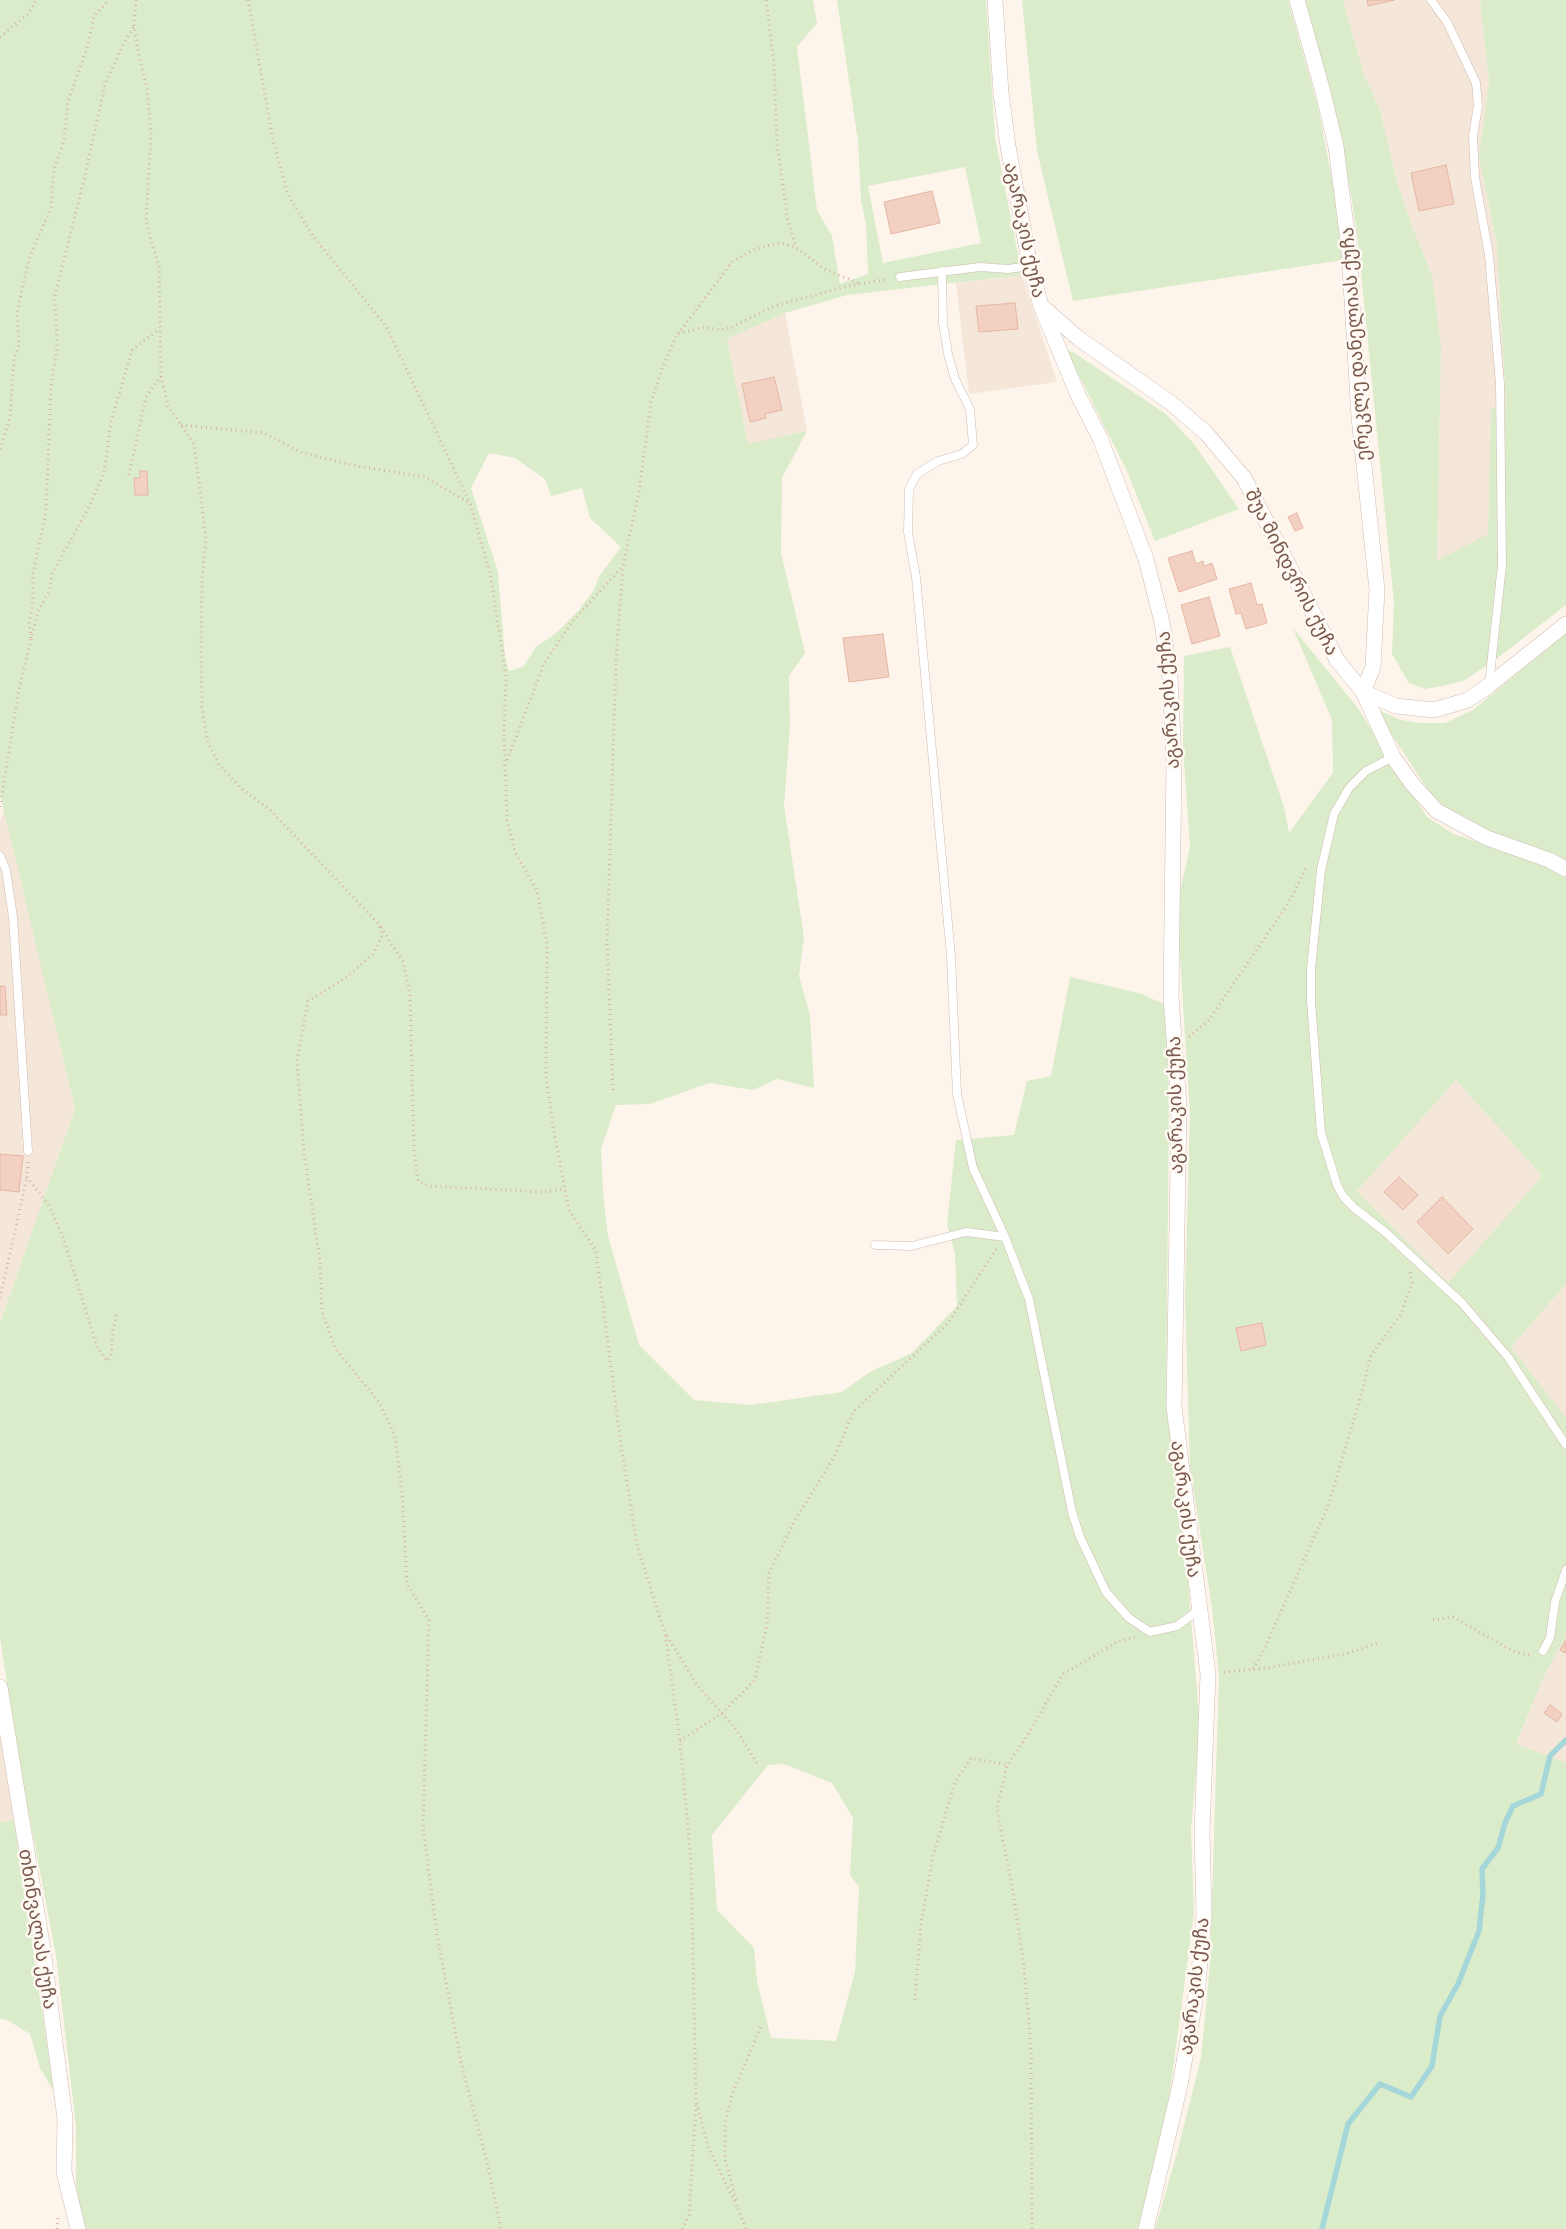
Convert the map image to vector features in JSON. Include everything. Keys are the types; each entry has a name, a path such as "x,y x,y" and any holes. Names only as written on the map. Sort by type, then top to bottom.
{"street":[{"name":"აგარაკის ქუჩა","path":"995,0 1001,93 1008,146 1030,266 1041,306 1116,478 1146,559 1162,622 1170,678 1174,761 1171,998 1179,1106 1174,1407 1208,1674 1202,1831 1204,1915 1198,1984 1180,2085 1146,2229"},
{"name":"ერეკლე დანელიას ქუჩა","path":"1296,0 1323,92 1336,147 1349,249 1359,417 1377,590 1374,667 1363,692"},
{"name":"შუა მინდვრის ქუჩა","path":"1041,306 1078,338 1171,403 1206,433 1238,470 1282,549 1337,660 1363,692 1396,706 1434,710 1468,700 1566,624"},
{"path":"1363,692 1394,758 1412,785 1437,811 1486,838 1549,860 1566,869"},
{"name":"თხინვალას ქუჩა","path":"0,1687 43,1950 65,2119 64,2172 78,2229"}],"lane":[{"path":"1431,0 1447,22 1476,83 1478,98 1473,136 1475,178 1489,254 1500,384 1502,565 1488,686"},
{"path":"900,277 980,267 1008,268 1030,266"},
{"path":"942,272 943,322 948,354 955,379 970,409 974,445 962,454 938,461 917,474 909,489 908,532 916,576 951,956 957,1094 973,1168 1005,1237 1028,1299 1072,1512 1080,1537 1106,1592 1129,1618 1150,1632 1177,1626 1200,1609"},
{"path":"1394,758 1366,771 1349,788 1334,814 1321,870 1310,969 1321,1132 1337,1185 1354,1208 1462,1303 1508,1357 1566,1445"},
{"path":"0,856 6,870 13,917 28,1152"},
{"path":"875,1244 912,1246 966,1232 1005,1237"},
{"path":"1543,1651 1550,1638 1555,1602 1566,1570"}],"path":[{"path":"0,37 29,13 36,0"},
{"path":"0,449 10,418 14,359 19,345 17,312 24,280 30,256 51,208 54,169 64,141 68,102 87,48 94,16 109,0"},
{"path":"136,0 134,25 147,89 151,135 146,222 158,267 161,376 168,406 194,444 206,538 202,578 200,653 202,707 207,740 219,765 242,789 270,810 379,924 403,962 410,995 414,1148 418,1182 429,1186 543,1192 563,1189"},
{"path":"766,0 774,63 777,144 788,221 796,247"},
{"path":"248,1 273,140 288,195 313,236 386,326 470,503 490,573 506,675 504,736 508,820 515,852 537,891 546,944 546,1075 563,1189 569,1210 596,1251 621,1445 637,1545 665,1634 680,1741 691,1862 696,2101 689,2215 682,2229"},
{"path":"31,638 29,623 33,604 33,573 46,511 51,384 57,349 54,299 84,180 105,84 122,45 134,25"},
{"path":"613,1090 608,943 616,660 623,566 639,491 651,402 662,369 677,334 732,262 755,249 779,243 796,247 826,270 862,284"},
{"path":"677,334 705,327 720,330 730,328 774,306 819,293 900,277"},
{"path":"0,807 20,688 38,611 49,592 52,574 90,505 104,472 111,422 132,350 159,329"},
{"path":"129,475 146,397 161,376"},
{"path":"181,425 264,433 302,453 357,466 425,477 470,503"},
{"path":"506,763 544,664 571,624 623,566"},
{"path":"1175,1048 1208,1020 1289,902 1312,858"},
{"path":"379,924 382,936 372,954 347,978 308,1001 297,1061 304,1153 320,1261 322,1312 335,1348 378,1400 396,1436 402,1493 407,1584 429,1620 423,1826 436,1926 461,2062 488,2166 501,2229"},
{"path":"0,1298 27,1177 28,1152"},
{"path":"27,1177 49,1206 63,1237 97,1347 107,1361 111,1357 113,1330 117,1312"},
{"path":"680,1741 722,1714 755,1680 767,1625 769,1573 795,1520 835,1456 853,1412 948,1323 985,1264 1005,1237"},
{"path":"1253,1669 1274,1629 1328,1506 1371,1356 1401,1314 1404,1306 1412,1283 1404,1250"},
{"path":"1433,1620 1453,1617 1515,1652 1528,1655 1543,1651"},
{"path":"1032,2229 1031,2050 1024,1967 1014,1892 997,1809 1007,1765 1024,1741 1063,1674 1117,1642 1150,1632"},
{"path":"665,1634 698,1686 735,1728 757,1763"},
{"path":"1208,1674 1253,1669 1349,1653 1380,1642"},
{"path":"915,2000 921,1923 932,1856 955,1782 970,1758 1007,1765"},
{"path":"738,2209 725,2159 724,2124 732,2094 762,2024"},
{"path":"696,2101 708,2146 746,2229"}],"shaded area":[{"path":"1343,0 1480,0 1489,83 1479,157 1497,246 1506,406 1491,409 1488,534 1437,562 1441,344 1432,275 1413,229 1398,185 1380,110 1363,72"},
{"path":"1022,275 1057,382 969,394 956,283"},
{"path":"785,313 807,431 748,445 727,339"},
{"path":"4,809 75,1109 0,1323 0,822"},
{"path":"1456,1080 1542,1176 1448,1284 1357,1191"},
{"path":"1566,1284 1566,1418 1511,1347"},
{"path":"1566,1636 1566,1763 1516,1745 1544,1676"},
{"path":"0,1730 14,1820 0,1823"}],"green space":[{"path":"0,0 813,0 817,23 797,47 817,210 832,236 840,284 868,274 866,224 861,201 858,141 837,0 986,0 995,137 1022,275 847,295 785,313 727,339 748,444 807,431 782,478 781,553 805,653 789,676 790,727 784,805 804,938 799,976 810,1015 814,1088 777,1079 753,1090 709,1083 650,1104 616,1105 601,1149 603,1193 608,1236 639,1345 694,1400 751,1405 842,1392 870,1372 912,1353 957,1306 955,1253 947,1225 956,1140 1014,1135 1027,1081 1051,1076 1070,977 1139,993 1166,1005 1169,1104 1166,1401 1188,1581 1200,1727 1191,1830 1194,1913 1165,2128 1138,2229 83,2229 76,2183 76,2126 56,1955 21,1773 0,1638 0,1323 75,1109 0,794","holes":["965,167 981,243 883,263 868,186","489,453 515,458 545,479 551,496 582,488 590,518 621,547 600,575 594,590 578,611 555,634 536,647 523,667 509,671 505,657 498,572 471,488","784,1764 832,1783 853,1818 850,1875 859,1887 855,1972 836,2041 771,2038 757,1981 754,1948 717,1910 712,1835 768,1765"]},
{"path":"1022,0 1288,0 1318,107 1341,226 1343,260 1073,301 1037,151"},
{"path":"1305,0 1343,0 1363,72 1380,110 1398,185 1413,229 1432,275 1441,344 1437,561 1488,534 1491,409 1506,405 1497,246 1479,157 1489,82 1480,0 1566,0 1566,605 1495,660 1463,681 1442,686 1425,689 1409,683 1392,654 1394,603 1359,252 1352,200 1335,108"},
{"path":"1066,350 1073,352 1166,414 1195,445 1239,509 1155,541 1126,469"},
{"path":"1293,628 1357,707 1427,817 1454,834 1553,868 1566,876 1566,1284 1511,1347 1566,1418 1566,1636 1544,1676 1516,1744 1566,1763 1566,2229 1155,2229 1177,2153 1201,2058 1210,1964 1219,1676 1212,1608 1190,1467 1185,1297 1190,1113 1179,941 1179,896 1190,847 1183,748 1184,656 1230,647 1284,807 1289,833 1333,773 1332,720","holes":["1456,1080 1542,1176 1448,1283 1357,1191"]},
{"path":"1566,633 1566,861 1556,855 1488,833 1436,802 1374,708 1401,720 1419,723 1445,723 1473,710"},
{"path":"14,1820 54,2092 40,2068 30,2034 7,2020 0,2019 0,1823"}],"building":[{"path":"1367,0 1395,0 1368,6"},
{"path":"1446,165 1454,204 1419,211 1411,173"},
{"path":"932,191 940,223 891,234 884,202"},
{"path":"1015,303 1018,329 979,332 976,306"},
{"path":"774,377 782,410 765,414 766,418 750,422 742,384"},
{"path":"140,471 147,471 148,495 135,495 134,478 140,478"},
{"path":"1297,513 1303,528 1295,531 1288,517"},
{"path":"1192,551 1196,564 1203,561 1204,566 1212,563 1217,579 1179,592 1168,558"},
{"path":"1251,583 1257,605 1262,604 1267,623 1246,629 1241,613 1236,614 1229,589"},
{"path":"1209,597 1220,636 1192,644 1181,605"},
{"path":"883,634 889,677 849,682 843,638"},
{"path":"0,986 5,986 7,1015 0,1015"},
{"path":"0,1154 23,1156 19,1192 0,1190"},
{"path":"1399,1177 1418,1195 1403,1210 1384,1192"},
{"path":"1442,1197 1473,1229 1448,1254 1417,1222"},
{"path":"1262,1323 1266,1345 1241,1351 1236,1328"},
{"path":"1565,1641 1566,1651 1565,1653 1560,1650"},
{"path":"1550,1705 1562,1714 1557,1722 1544,1713"}],"waterway":[{"path":"1322,2229 1348,2124 1380,2084 1411,2097 1432,2066 1440,2016 1458,1984 1479,1931 1483,1894 1482,1869 1498,1848 1505,1823 1513,1806 1541,1794 1550,1756 1566,1740"}]}
